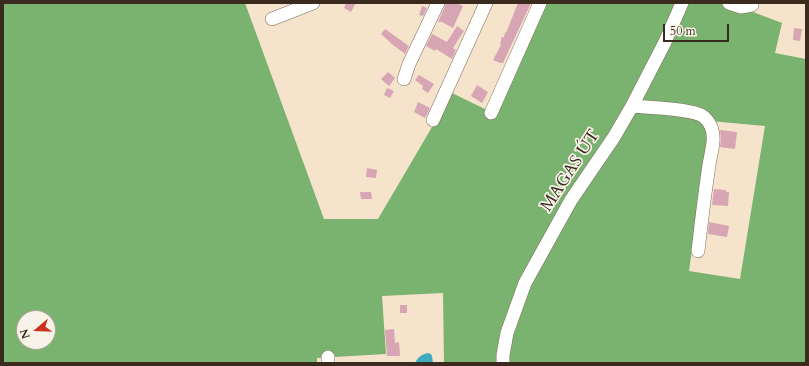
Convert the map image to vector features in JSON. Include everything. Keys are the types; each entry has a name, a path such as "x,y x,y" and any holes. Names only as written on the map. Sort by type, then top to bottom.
{"street":[{"path":"272,19 313,3"},
{"path":"404,79 409,64 438,3"},
{"path":"433,120 486,3"},
{"path":"491,113 540,3"},
{"name":"MAGAS ÚT","path":"503,363 507,333 525,283 571,200 614,137 632,106 665,42 682,3"},
{"path":"632,106 673,109 698,114 704,117 712,128 713,141 698,251"}],"green space":[{"path":"3,3 245,3 324,219 378,219 452,93 493,113 541,3 729,3 782,23 775,53 806,59 806,363 444,363 443,293 382,296 386,354 317,358 317,363 3,363","holes":["710,121 765,126 740,279 689,271"]}],"water":[{"path":"428,353 432,356 433,363 415,363 420,356"}],"building":[{"path":"346,3 356,3 351,12 344,8"},
{"path":"446,3 456,3 463,6 453,28 442,22 438,22"},
{"path":"518,3 531,3 503,63 500,63 493,60 501,45 501,38 504,37 505,32 506,33"},
{"path":"422,6 427,8 423,16 419,15"},
{"path":"457,26 464,31 453,48 456,50 452,59 436,49 435,51 426,46 432,34 447,42"},
{"path":"794,28 802,29 800,41 793,40"},
{"path":"385,29 409,46 405,54 381,34"},
{"path":"388,72 395,78 389,86 381,79"},
{"path":"419,75 434,84 428,93 422,89 423,86 415,80"},
{"path":"477,85 488,92 482,103 471,96"},
{"path":"387,88 394,91 390,98 384,95"},
{"path":"418,102 430,108 425,118 414,112"},
{"path":"720,130 737,132 735,149 720,147"},
{"path":"367,168 377,170 376,178 366,177"},
{"path":"714,189 729,192 728,206 712,205"},
{"path":"360,192 371,192 372,199 361,199"},
{"path":"709,222 729,226 727,237 708,234"},
{"path":"400,305 407,305 407,313 400,313"},
{"path":"394,329 395,343 399,342 400,356 387,356 385,330"}]}
